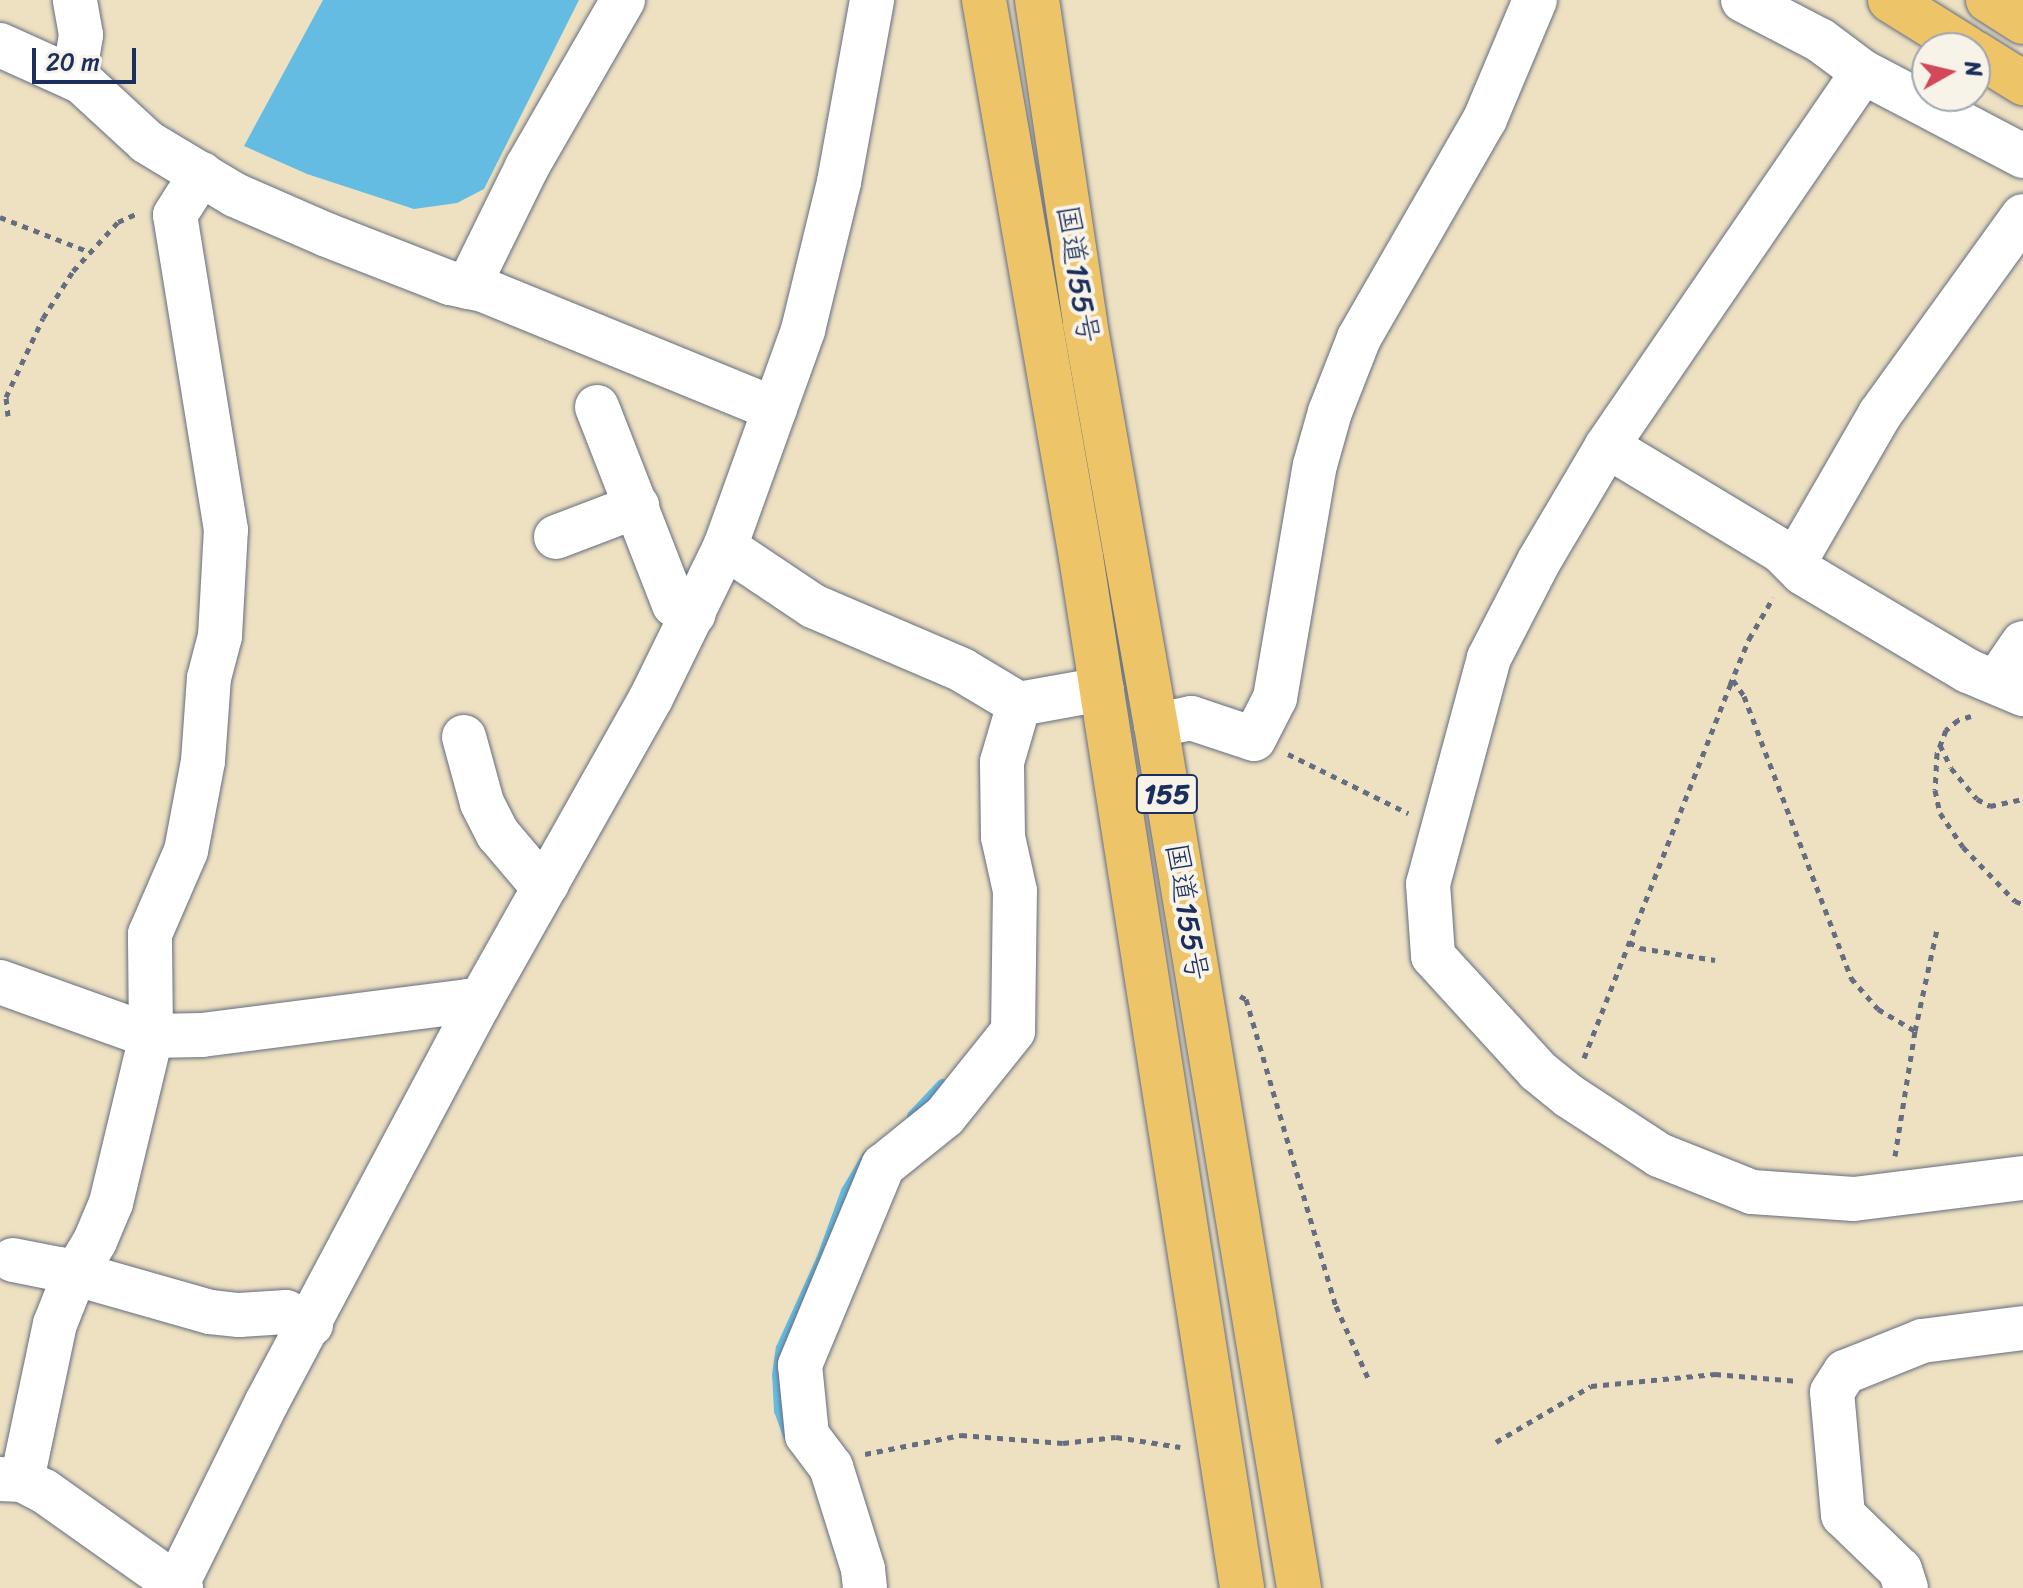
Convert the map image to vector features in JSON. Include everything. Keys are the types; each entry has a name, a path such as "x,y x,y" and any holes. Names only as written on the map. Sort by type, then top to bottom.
{"highway":[{"name":"国道155号","path":"984,0 1102,689 1242,1588"},
{"name":"国道155号","path":"1037,0 1085,323 1156,725 1299,1588"},
{"path":"1890,0 1941,32"},
{"path":"1988,0 2023,22"},
{"path":"1991,63 2023,83"}],"street":[{"path":"74,78 81,35 75,0"},
{"path":"468,287 527,167 623,0"},
{"path":"201,174 175,215 226,530 220,636 209,678 200,776 186,851 150,934 151,1036 111,1203 95,1241 74,1276 55,1324 11,1479 44,1491 178,1587 267,1402 478,1005 694,614 725,547 803,330 827,236 872,0"},
{"path":"1156,725 1191,718 1254,739 1275,698 1315,465 1330,412 1359,338 1485,119 1535,0"},
{"path":"1743,0 1820,40 1863,72 2023,156"},
{"path":"0,45 74,78 147,142 235,195 327,235 560,320 775,409"},
{"path":"1863,72 1607,446 1539,561 1489,658 1428,884 1433,956 1538,1071 1569,1096 1659,1155 1752,1192 1854,1199 2023,1178"},
{"path":"1794,563 1880,414 2023,216"},
{"path":"597,407 674,604 694,614"},
{"path":"1607,446 1781,551 1803,573 1968,671 2000,696 2023,643"},
{"path":"556,537 637,506"},
{"path":"725,547 813,606 962,670 1019,704 1102,689"},
{"path":"865,1588 863,1569 829,1464 807,1435 800,1365 883,1166 945,1116 1013,1031 1015,891 1003,837 1002,762 1019,704"},
{"path":"464,737 482,803 498,834 536,879 547,884"},
{"path":"0,982 151,1036 202,1035 468,1001 478,1005"},
{"path":"13,1260 59,1269 74,1276 210,1312 239,1315 286,1312 311,1324"},
{"path":"1906,1588 1900,1570 1843,1515 1832,1392 1845,1372 1922,1341 2023,1328"}],"path":[{"path":"8,416 6,397 43,318 73,271 118,222 136,213 163,209 175,215"},
{"path":"0,217 90,252"},
{"path":"1569,1096 1732,679 1749,639 1794,563"},
{"path":"1732,679 1744,696 1851,978 1878,1009 1915,1031"},
{"path":"2000,696 1946,730 1940,745 1935,790 1940,813 1963,847 2015,901 2023,904"},
{"path":"1254,739 1416,817"},
{"path":"1940,745 1951,768 1977,799 1990,806 2023,799"},
{"path":"1894,1194 1898,1124 1937,929"},
{"path":"1629,942 1640,948 1715,960"},
{"path":"1202,1002 1241,996 1246,999 1336,1306 1369,1380"},
{"path":"1496,1442 1591,1386 1715,1374 1836,1385"},
{"path":"829,1464 961,1435 1063,1443 1116,1437 1193,1449 1220,1447"}],"water":[{"path":"323,0 579,0 484,189 457,203 414,209 307,174 244,146"}],"waterway":[{"path":"912,1116 942,1084"},
{"path":"789,1438 779,1411 777,1375 781,1348 821,1260 846,1191 867,1156"}]}
